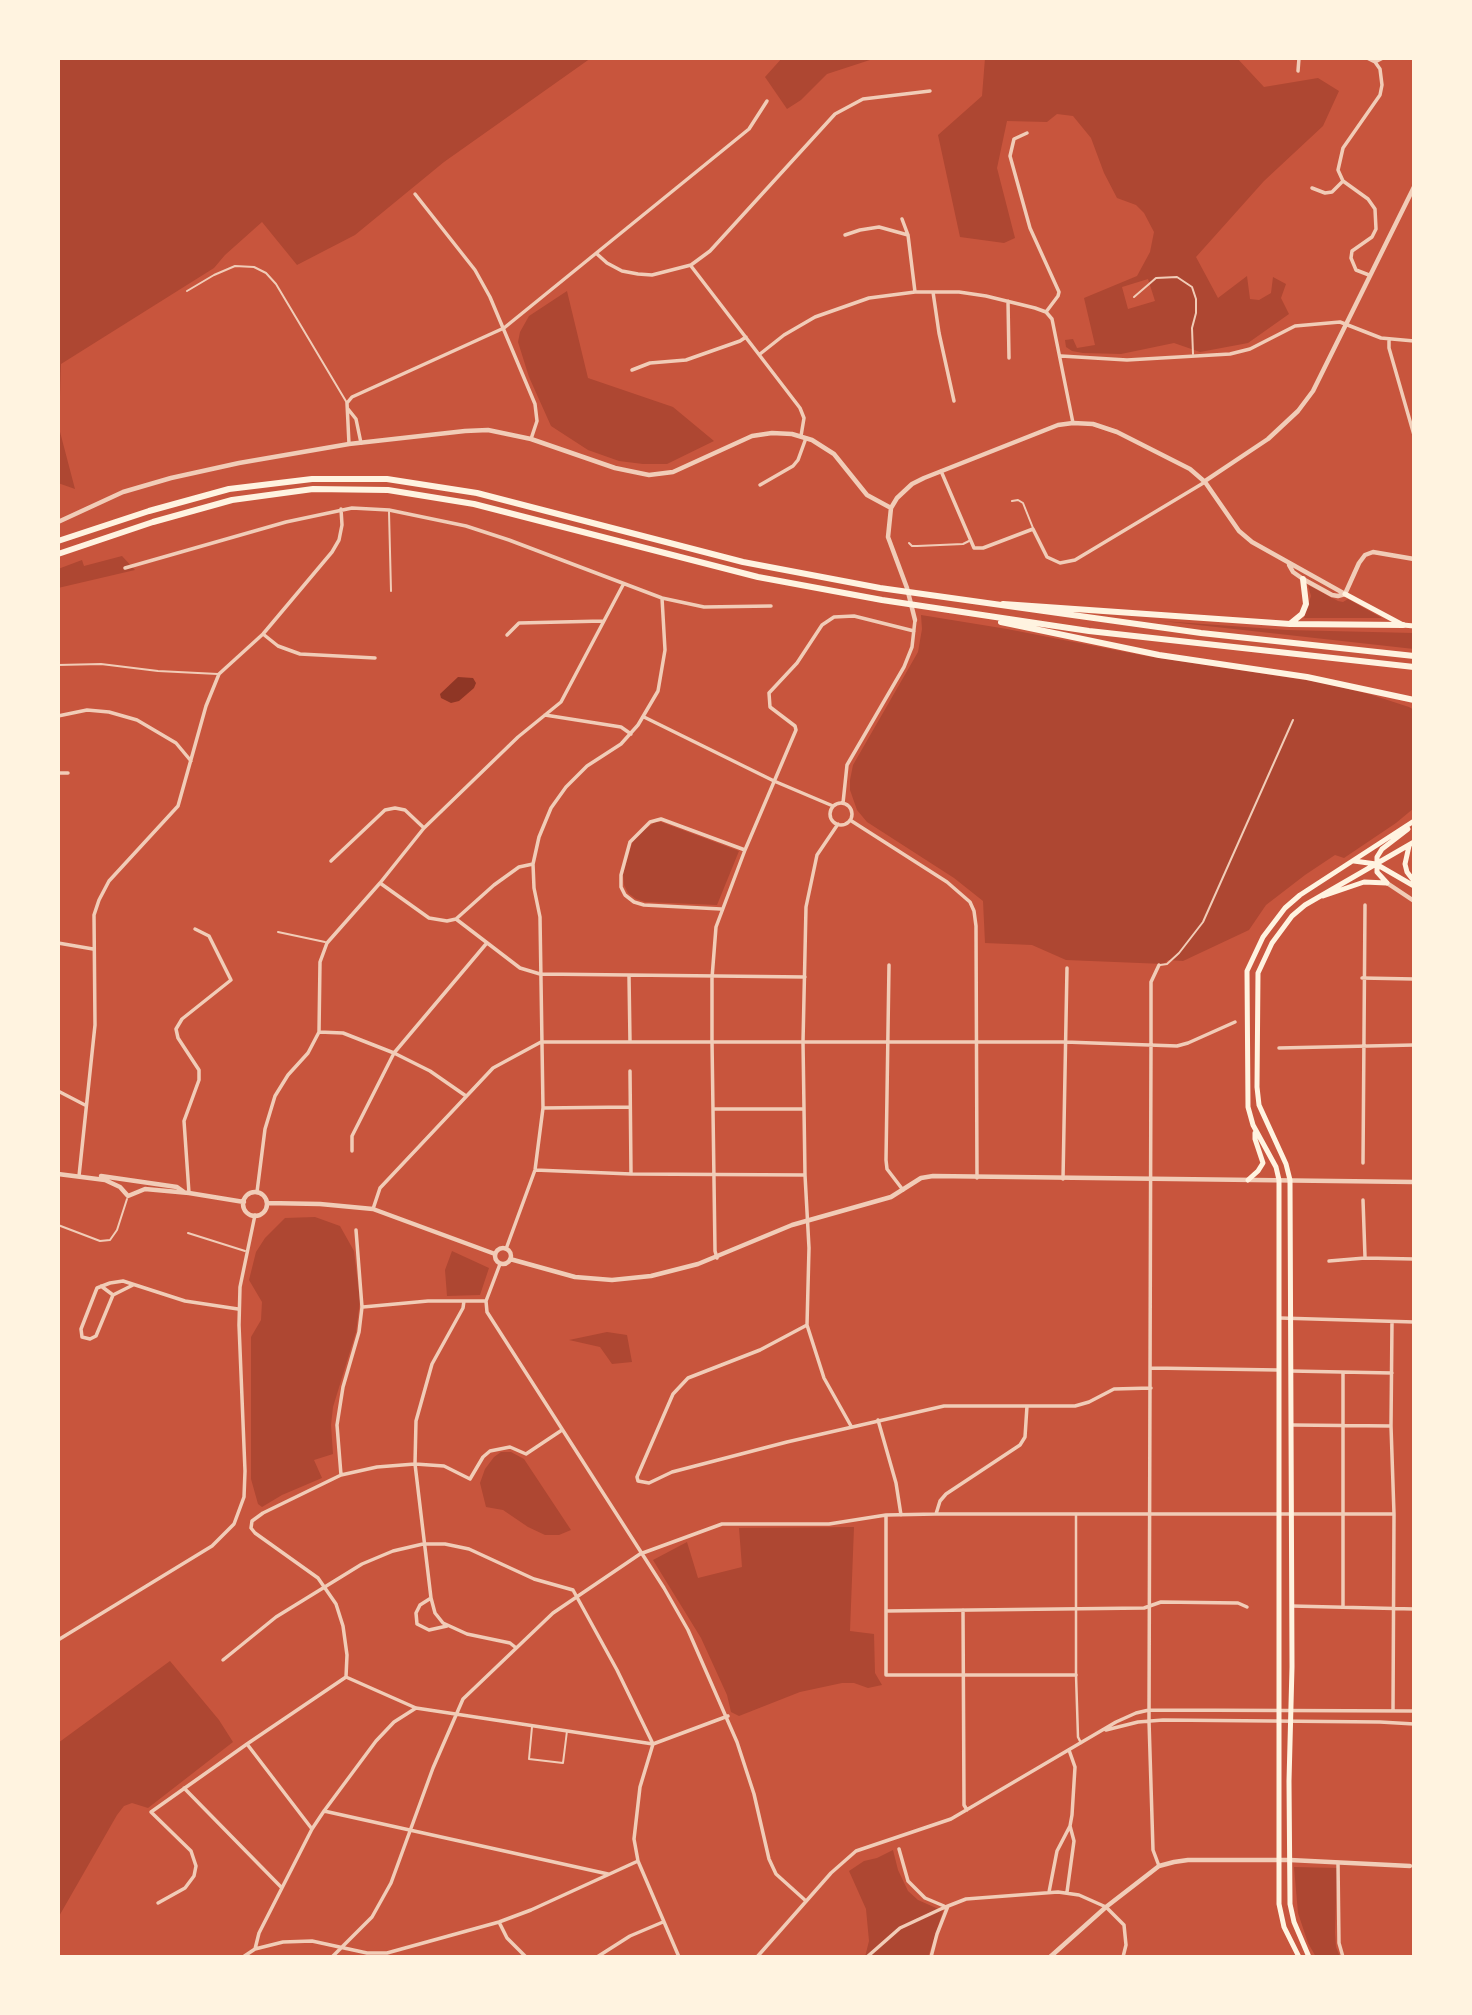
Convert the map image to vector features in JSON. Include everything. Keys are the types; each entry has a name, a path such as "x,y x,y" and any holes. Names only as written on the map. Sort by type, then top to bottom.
{"highway":[{"path":"58,541 229,489 312,479 387,479 477,493 743,562 880,588 964,602 1201,633 1414,656"},
{"path":"58,554 153,522 232,500 313,489 388,490 474,504 758,577 972,615 1200,645 1414,667"},
{"path":"1290,624 1302,614 1306,604 1303,579"},
{"path":"964,602 1290,624 1403,625"},
{"path":"972,615 1036,631 1159,655 1307,677 1414,702"}],"main road":[{"path":"1345,594 1403,625 1414,626"},
{"path":"1299,1957 1279,1904 1279,1180 1276,1167 1255,1130 1248,1107 1247,971 1263,937 1285,908 1300,895 1414,821"},
{"path":"1387,883 1377,872 1376,864 1382,849 1414,821"},
{"path":"1309,1957 1294,1922 1290,1904 1290,1180 1286,1164 1259,1105 1258,973 1283,926 1305,905 1412,844"},
{"path":"1412,844 1405,864 1414,883"},
{"path":"1354,861 1376,864 1414,883"},
{"path":"1317,898 1364,882 1387,883"},
{"path":"1248,1180 1263,1163 1255,1139 1255,1130"}],"street":[{"path":"1298,71 1299,58"},
{"path":"1367,58 1375,62 1382,77 1380,95 1343,148 1338,170 1343,181 1368,199 1375,209 1376,220 1372,237 1352,251 1351,258 1356,270 1369,275"},
{"path":"1375,62 1382,58"},
{"path":"597,254 614,267 638,274 652,275 691,265 710,251 835,114 863,99 930,91"},
{"path":"349,444 347,405 352,397 504,328 749,129 767,101"},
{"path":"1027,133 1014,139 1010,156 1033,237 1059,292 1046,312"},
{"path":"1312,188 1325,193 1332,192 1343,181"},
{"path":"941,471 970,541 978,550 1033,529 1047,557 1054,562 1068,563 1205,482 1261,444 1298,411 1321,378 1414,187"},
{"path":"415,194 475,270 504,328 535,404 537,421 531,439"},
{"path":"902,219 908,235 915,292"},
{"path":"845,235 879,227 908,235"},
{"path":"691,265 800,408 804,418 798,460 793,466 760,485"},
{"path":"933,292 954,401"},
{"path":"760,354 815,317 869,298 933,292 968,293 1008,301 1046,312 1052,319 1073,423"},
{"path":"1008,301 1009,358"},
{"path":"1061,356 1127,360 1230,354 1250,349 1295,326 1340,323 1390,340 1414,341"},
{"path":"632,370 650,363 686,360 746,337"},
{"path":"1390,340 1389,348 1414,435"},
{"path":"347,405 356,419 361,443"},
{"path":"843,803 847,765 904,667 912,647 915,620 907,588 888,537 891,508 912,484 941,471 1058,425 1093,424 1117,432 1190,469 1205,482 1239,531 1252,542 1345,594"},
{"path":"58,522 123,492 171,478 349,444 488,430 531,439 615,468 649,475 673,472 752,436 772,432 803,437 834,454 867,495 891,508"},
{"path":"79,1176 95,1025 94,915 99,900 109,881 178,806 206,706 219,674 262,635 332,552 339,540 341,509"},
{"path":"125,568 341,509 389,510 466,526 662,598 704,607 771,606"},
{"path":"1288,564 1293,572 1303,579 1338,596 1345,594 1359,563 1369,553 1414,559"},
{"path":"257,1192 265,1129 275,1096 288,1075 308,1053 319,1032 320,962 327,943 424,828 519,737 561,702 623,585"},
{"path":"506,1249 535,1170 543,1108 540,917 534,888 533,864 542,827 566,787 587,766 621,744 631,734 659,691 665,629 662,598"},
{"path":"717,1258 712,1041 712,978 716,928 745,850 796,730 795,726 770,707 769,693 797,663 822,625 834,617 842,615 914,631"},
{"path":"507,635 519,623 603,621"},
{"path":"262,635 278,646 300,654 375,658"},
{"path":"58,716 87,710 109,712 137,720 176,743 191,761"},
{"path":"545,715 621,727 631,734"},
{"path":"644,717 774,781 833,806 843,803"},
{"path":"58,773 68,773"},
{"path":"833,806 830,817 838,824 845,824 850,820 851,810 843,803"},
{"path":"331,861 385,810 405,810 424,828"},
{"path":"722,909 644,905 634,902 625,895 621,887 621,875 630,842 650,822 662,819 745,850"},
{"path":"850,820 928,869 962,894 974,911 978,1041 977,1178"},
{"path":"838,824 817,855 806,907 803,1042 807,1325 824,1378 851,1426"},
{"path":"380,883 429,919 447,921 456,919 519,867 533,864"},
{"path":"1387,883 1414,901"},
{"path":"1363,1163 1362,978 1365,905"},
{"path":"456,919 520,968 540,974 805,977"},
{"path":"187,1193 184,1121 199,1080 199,1070 178,1038 176,1029 182,1019 231,980 209,936 195,929"},
{"path":"58,943 93,949"},
{"path":"352,1150 352,1136 394,1053 486,944"},
{"path":"889,965 886,1160 887,1169 904,1190"},
{"path":"1159,965 1151,982 1150,1044 1149,1710 1153,1850 1159,1866"},
{"path":"1063,1179 1067,968"},
{"path":"629,976 630,1042"},
{"path":"1362,978 1414,979"},
{"path":"373,1209 380,1188 466,1096 501,1062 541,1042 978,1041 1177,1046 1235,1022"},
{"path":"319,1032 343,1033 394,1053 430,1071 466,1096"},
{"path":"1279,1048 1414,1045"},
{"path":"630,1071 631,1174"},
{"path":"58,1091 85,1105"},
{"path":"543,1108 630,1107"},
{"path":"713,1109 804,1109"},
{"path":"535,1170 631,1174 805,1175"},
{"path":"58,1174 114,1184 128,1196 145,1189 244,1202"},
{"path":"92,1178 98,1176 177,1187 187,1193"},
{"path":"510,1259 575,1277 612,1280 652,1276 717,1258 807,1220 891,1197 921,1178 933,1176 1414,1182"},
{"path":"257,1192 265,1196 267,1203 263,1213 255,1215 247,1212 244,1202 248,1194 257,1192"},
{"path":"1363,1200 1365,1258"},
{"path":"267,1203 373,1209 495,1254"},
{"path":"58,1640 212,1546 234,1524 244,1497 245,1471 239,1309 246,1251 255,1215"},
{"path":"341,1475 337,1424 343,1387 359,1332 362,1307 356,1230"},
{"path":"500,1264 495,1254 499,1249 506,1249"},
{"path":"506,1249 510,1259"},
{"path":"1329,1261 1365,1258 1414,1259"},
{"path":"500,1264 507,1263 510,1259"},
{"path":"500,1264 486,1301 487,1312 664,1588 688,1630 728,1716 754,1794 769,1859 776,1874 806,1901"},
{"path":"133,1285 113,1295 96,1336 90,1339 82,1337 83,1322 97,1288 123,1281 194,1303 239,1309"},
{"path":"101,1286 113,1295"},
{"path":"464,1301 463,1308 432,1364 416,1421 415,1465 431,1598 435,1613 447,1626 510,1643 515,1647"},
{"path":"362,1307 486,1301"},
{"path":"1280,1318 1414,1322"},
{"path":"1392,1322 1395,1609 1393,1712"},
{"path":"807,1325 760,1350 688,1378 673,1394 637,1477 638,1481 649,1483 672,1472 851,1426 951,1405 1075,1406 1114,1389 1151,1388"},
{"path":"1151,1368 1280,1370"},
{"path":"1292,1371 1392,1373"},
{"path":"1343,1373 1343,1607"},
{"path":"936,1514 940,1501 946,1494 1020,1445 1025,1437 1027,1406"},
{"path":"878,1420 896,1483 901,1515"},
{"path":"1292,1425 1391,1426"},
{"path":"346,1677 344,1626 336,1604 318,1578 255,1533 251,1528 252,1521 341,1475 377,1467 444,1466 470,1479 483,1457 490,1451 510,1447 526,1454 562,1430"},
{"path":"1076,1514 1076,1675 1078,1737 1081,1743"},
{"path":"332,1957 360,1931 383,1900 398,1868 409,1832 463,1699 515,1647 577,1595 640,1553 722,1524 829,1524 886,1515 1394,1514"},
{"path":"886,1515 886,1675 1076,1675"},
{"path":"223,1660 275,1617 362,1564 393,1551 424,1544 445,1544 469,1549 534,1579 573,1590 653,1744 640,1787 634,1839 638,1861 680,1957"},
{"path":"431,1598 420,1605 415,1613 417,1624 429,1630 447,1626"},
{"path":"886,1611 1076,1609 1150,1606 1161,1602 1238,1603 1247,1607"},
{"path":"1292,1606 1414,1609"},
{"path":"963,1610 964,1805 967,1810"},
{"path":"346,1677 416,1708 653,1744 728,1716"},
{"path":"158,1903 185,1888 194,1876 196,1866 191,1851 152,1812 346,1677"},
{"path":"255,1949 259,1933 312,1829 324,1811 376,1741 394,1722 416,1708"},
{"path":"757,1957 831,1873 856,1851 951,1819 1136,1713 1149,1710 1414,1712"},
{"path":"1104,1730 1149,1721 1414,1724"},
{"path":"247,1744 312,1829"},
{"path":"1067,1892 1074,1841 1070,1826 1075,1771 1069,1750"},
{"path":"184,1788 282,1888"},
{"path":"324,1811 608,1874"},
{"path":"1049,1892 1057,1851 1070,1826"},
{"path":"899,1849 908,1881 915,1891 947,1906"},
{"path":"1050,1957 1106,1907 1159,1866 1188,1860 1290,1860 1412,1866"},
{"path":"243,1957 255,1949 292,1941 312,1941 367,1953 387,1954 499,1922 638,1861"},
{"path":"1338,1863 1339,1943 1343,1957"},
{"path":"867,1957 900,1928 947,1906 988,1896 1049,1892 1067,1892 1106,1907 1124,1925 1126,1945 1123,1957"},
{"path":"931,1957 947,1906"},
{"path":"499,1922 507,1938 526,1957"},
{"path":"597,1957 631,1936 664,1922"}],"lane":[{"path":"187,291 236,266 254,267 266,273 276,284 347,405"},
{"path":"1134,297 1156,278 1177,277 1192,287 1196,306 1191,342 1193,355"},
{"path":"1012,502 1018,500 1023,503 1033,529"},
{"path":"389,510 387,525 391,591"},
{"path":"909,542 912,546 917,546 963,544 970,541"},
{"path":"58,665 101,664 158,671 219,674"},
{"path":"1159,965 1167,964 1179,953 1203,922 1293,720"},
{"path":"278,932 327,943"},
{"path":"58,1225 100,1241 110,1240 117,1230 128,1196"},
{"path":"188,1233 246,1251"},
{"path":"532,1726 529,1759 563,1763 568,1731"}],"shaded area":[{"path":"58,58 591,58 444,162 355,235 297,265 262,222 214,268 61,364 59,428 75,489 58,483"},
{"path":"782,58 876,58 827,74 801,100 787,109 765,77"},
{"path":"985,58 1237,58 1264,87 1318,78 1339,91 1323,126 1264,181 1196,257 1218,298 1247,276 1250,299 1259,300 1271,293 1273,277 1286,284 1281,298 1289,314 1248,343 1200,352 1174,343 1121,354 1083,353 1066,347 1065,340 1073,339 1077,348 1095,345 1084,298 1137,276 1150,252 1154,232 1144,213 1136,205 1117,198 1091,138 1073,116 1057,114 1047,122 1007,121 997,168 1015,238 1004,243 960,237 938,135 982,96","holes":["1148,279 1155,301 1128,309 1122,287"]},
{"path":"567,291 588,378 673,407 714,441 667,464 643,464 619,461 588,450 551,426 529,377 518,342 529,316"},
{"path":"122,556 135,570 58,588 58,569 82,560 84,566"},
{"path":"1308,585 1338,601 1348,599 1382,618 1304,618 1311,596"},
{"path":"921,615 1146,656 1319,682 1409,707 1414,710 1414,808 1344,858 1335,855 1305,875 1266,905 1249,930 1183,961 1168,960 1164,964 1066,960 1032,945 985,943 983,901 954,878 867,822 857,810 850,790 853,765 918,652 922,629"},
{"path":"1162,621 1287,630 1414,633 1414,649"},
{"path":"458,677 473,678 476,683 474,688 459,701 451,703 441,698 440,694"},
{"path":"655,822 739,851 717,905 645,902 628,893 623,874 632,843"},
{"path":"315,1217 340,1226 354,1251 360,1301 356,1332 333,1407 333,1454 314,1460 322,1478 282,1495 262,1507 258,1504 251,1479 251,1337 261,1320 262,1302 249,1280 256,1252 265,1238 285,1218"},
{"path":"452,1251 489,1268 480,1295 447,1296 445,1270"},
{"path":"607,1332 627,1335 632,1362 612,1364 600,1347 569,1340"},
{"path":"501,1452 511,1452 524,1459 571,1530 559,1535 545,1535 503,1510 486,1507 480,1483 485,1469"},
{"path":"854,1527 850,1631 874,1634 875,1673 882,1685 868,1688 854,1683 842,1683 800,1692 739,1716 731,1712 727,1695 701,1638 653,1560 687,1542 698,1578 742,1567 739,1528"},
{"path":"170,1661 219,1720 233,1742 148,1808 132,1803 124,1806 58,1918 58,1743"},
{"path":"893,1850 898,1870 908,1891 918,1900 943,1911 928,1957 865,1957 869,1941 866,1909 849,1871 864,1861"},
{"path":"1294,1867 1337,1868 1335,1933 1340,1957 1316,1957 1308,1943 1298,1913"}]}
